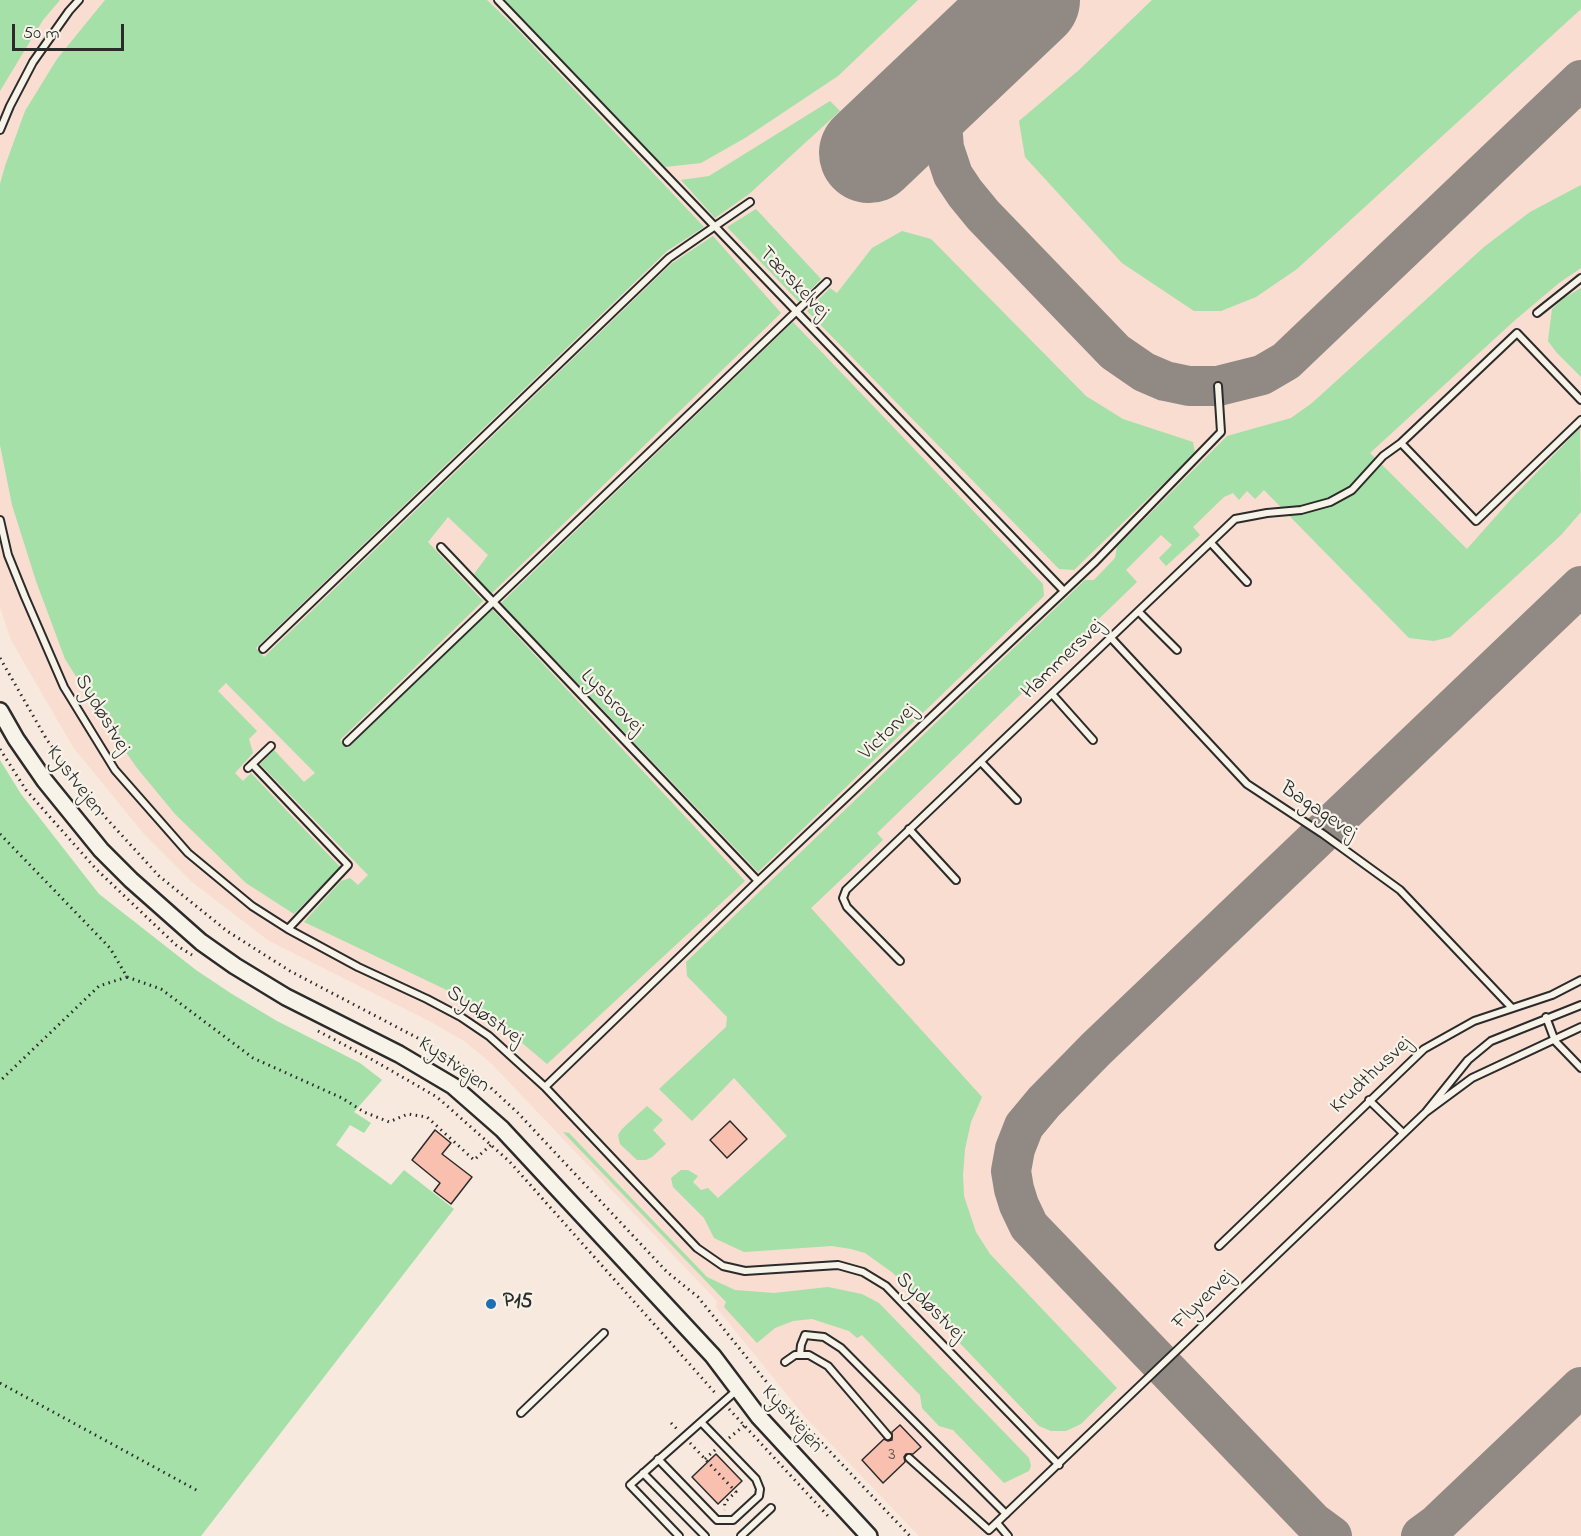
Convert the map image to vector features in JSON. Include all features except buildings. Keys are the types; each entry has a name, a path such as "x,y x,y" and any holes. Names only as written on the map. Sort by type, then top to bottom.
{"street":[{"name":"Kystvejen","path":"0,711 16,739 72,817 131,880 174,920 227,960 286,997 399,1054 453,1086 506,1132 713,1356 759,1417 869,1536"}],"lane":[{"path":"0,130 33,62 79,0"},
{"name":"Tærskelvej","path":"498,0 1064,591"},
{"path":"262,649 669,258 750,202"},
{"path":"1537,313 1581,278"},
{"path":"347,742 827,282"},
{"name":"Hammersvej","path":"900,961 847,907 843,898 846,890 1235,519 1301,510 1330,502 1352,490 1383,456 1401,443 1517,333 1581,400"},
{"name":"Victorvej","path":"545,1088 758,881 1096,561 1221,432 1218,386"},
{"path":"1401,443 1476,521 1581,420"},
{"name":"Sydøstvej","path":"0,520 8,555 47,650 69,696 115,770 188,853 252,906 288,929 358,967 461,1017 489,1036 545,1088 697,1248 723,1266 745,1271 838,1265 863,1272 886,1286 1059,1465"},
{"path":"1211,543 1247,582"},
{"name":"Lysbrovej","path":"441,548 758,881"},
{"path":"1139,612 1178,650"},
{"name":"Bagagevej","path":"1111,638 1247,784 1323,834 1400,890 1511,1007"},
{"path":"1052,694 1093,740"},
{"path":"271,746 251,766 348,866 288,929"},
{"path":"981,762 1017,801"},
{"path":"909,829 956,880"},
{"name":"Krudthusvej","path":"1219,1246 1369,1100 1424,1050 1474,1021 1552,995 1581,981"},
{"path":"1425,1112 1468,1060 1491,1041 1546,1017 1581,1005"},
{"path":"1546,1017 1555,1041 1581,1068"},
{"path":"1425,1112 1472,1078 1581,1027"},
{"path":"1369,1100 1403,1133"},
{"name":"Flyvervej","path":"997,1523 1425,1112"},
{"path":"521,1413 604,1333"},
{"path":"800,1355 805,1335 824,1337 841,1348 1006,1514"},
{"path":"785,1362 795,1355 810,1355 828,1366 888,1436"},
{"path":"679,1536 630,1485 737,1390"},
{"path":"658,1459 717,1520 723,1522 733,1520 759,1496 760,1489 756,1479 701,1422"},
{"path":"909,1458 989,1530 997,1523 1008,1536"},
{"path":"643,1473 705,1536"},
{"path":"741,1536 771,1508"}],"path":[{"path":"0,749 26,790 96,870 176,945 195,957"},
{"path":"0,834 110,948 127,977"},
{"path":"0,1081 99,986 127,977 161,988 253,1059 342,1098 364,1112 389,1122 408,1114 427,1117 474,1160 506,1132"},
{"path":"309,1027 437,1097 509,1161 743,1426 831,1519"},
{"path":"0,1383 200,1492"},
{"path":"705,1459 743,1426 781,1400"},
{"path":"670,1423 736,1492 725,1502 723,1522"}],"shaded area":[{"path":"0,0 1581,0 1581,1536 919,1536 806,1418 716,1307 717,1301 491,1063 464,1041 431,1022 269,941 192,882 144,834 73,747 11,640 0,607"}],"green space":[{"path":"0,0 60,0 43,20 0,91"},
{"path":"105,0 487,0 704,227 667,251 256,648 264,657 671,264 713,236 781,313 491,594 474,574 488,555 448,517 428,542 483,601 340,740 348,748 492,609 745,881 547,1064 489,1015 455,994 304,922 341,881 350,878 358,885 368,875 260,764 274,750 304,782 315,773 226,683 218,691 257,731 249,739 253,753 235,773 243,781 251,773 340,867 294,914 246,883 175,814 137,768 65,659 36,581 12,505 0,445 0,184 25,111 57,59"},
{"path":"503,0 918,0 838,76 745,138 701,163 665,167"},
{"path":"1152,0 1581,0 1581,9 1297,269 1256,297 1221,311 1194,311 1122,263 1025,157 1019,121 1079,70"},
{"path":"830,101 840,111 749,194 715,218 681,180 709,176"},
{"path":"1581,185 1581,268 1559,283 1514,321 1370,453 1467,549 1513,497 1580,428 1581,512 1561,535 1450,637 1434,641 1409,638 1264,490 1255,499 1247,491 1239,500 1233,493 1224,497 1193,527 1200,535 1166,566 1159,558 1172,545 1161,535 1126,570 1137,582 877,833 883,840 811,908 982,1097 971,1122 965,1149 963,1175 964,1196 976,1232 990,1254 1117,1388 1081,1424 1066,1431 1051,1431 1039,1426 893,1273 865,1253 832,1246 744,1252 714,1238 704,1218 673,1187 671,1178 681,1170 688,1170 698,1176 693,1182 701,1190 708,1188 718,1198 787,1136 734,1078 692,1121 659,1089 726,1027 727,1017 687,976 686,962 1085,580 1094,580 1115,558 1117,547 1227,436 1291,418 1312,403 1484,247 1530,212"},
{"path":"756,209 821,279 799,302 727,227"},
{"path":"902,231 931,239 1086,396 1123,419 1193,442 1195,453 1074,570 1059,569 807,311 830,288 837,293 872,248"},
{"path":"1581,288 1581,377 1548,341 1552,309 1564,298"},
{"path":"793,322 1043,584 1044,596 758,872 501,603"},
{"path":"0,760 21,794 99,894 196,970 232,994 277,1021 360,1063 382,1080 354,1112 371,1123 364,1133 350,1125 336,1145 391,1185 404,1170 454,1209 201,1536 0,1536"},
{"path":"647,1106 663,1120 653,1130 666,1144 652,1157 637,1160 620,1144 618,1135"},
{"path":"563,1132 569,1133 707,1277 735,1290 774,1293 828,1287 862,1294 879,1303 1029,1458 1031,1466 1029,1471 1004,1483 953,1430 939,1426 922,1408 920,1395 862,1335 857,1338 849,1331 812,1319 793,1321 775,1328 757,1343 724,1307 726,1302"}],"taxiway":[{"path":"962,65 946,99 942,124 944,148 953,175 965,193 983,215 1115,352 1144,372 1165,381 1189,386 1218,386 1262,375 1286,361 1581,80"},
{"path":"1332,1536 1313,1522 1029,1226 1014,1189 1011,1171 1015,1149 1024,1126 1096,1049 1581,586"},
{"path":"1421,1536 1436,1525 1581,1387"}],"runway":[{"path":"869,153 1030,0"}],"place":[{"name":"P15","path":"491,1304"}]}
